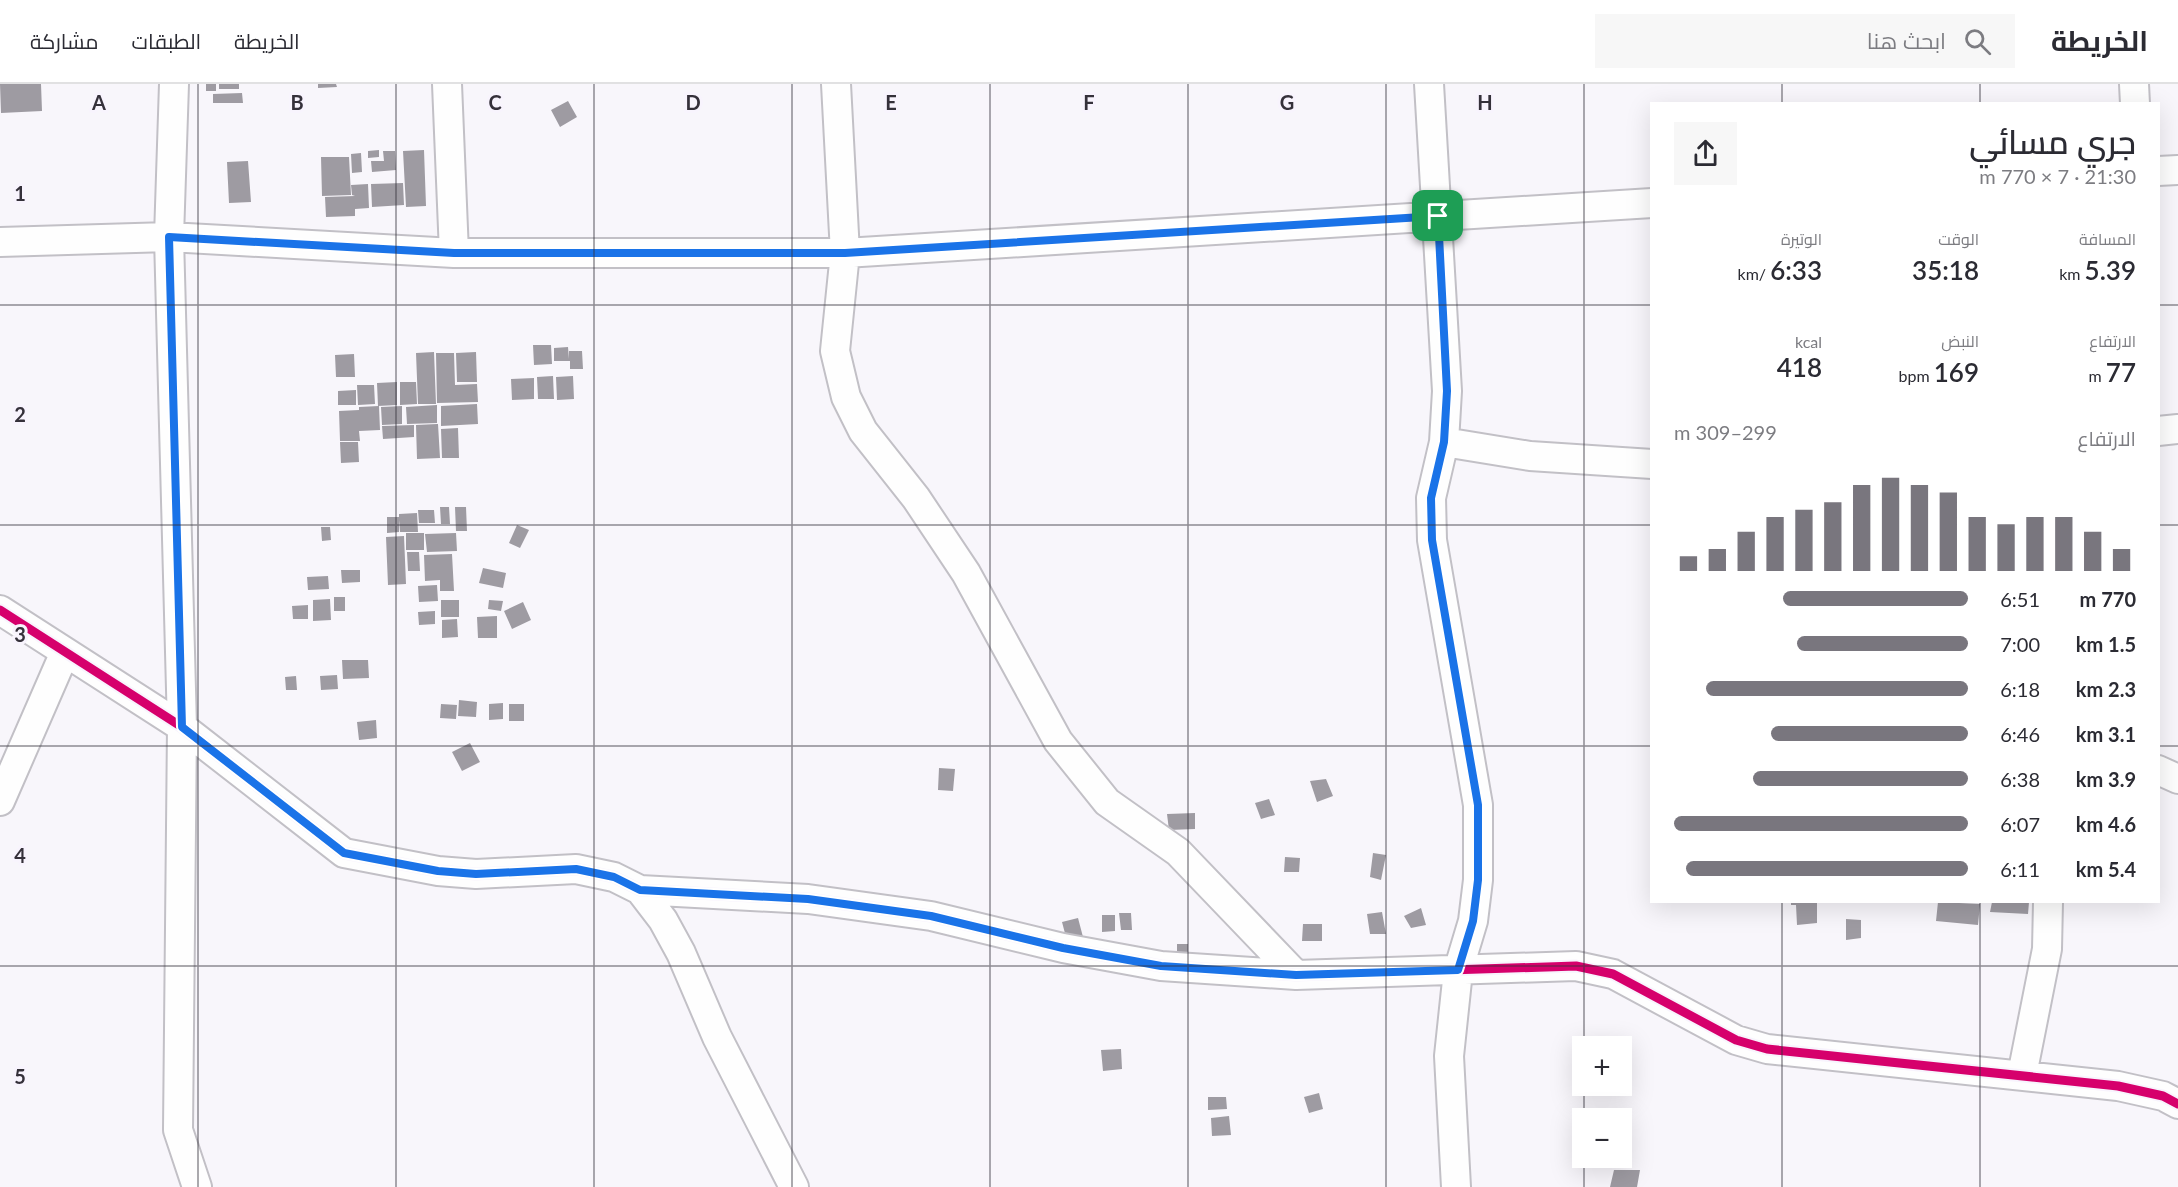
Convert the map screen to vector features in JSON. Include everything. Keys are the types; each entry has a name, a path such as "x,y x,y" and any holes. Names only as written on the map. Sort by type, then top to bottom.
{"street":[{"path":"174,84 169,237 182,727 178,1130 197,1187"},
{"path":"447,84 454,253"},
{"path":"836,84 845,253 835,351 846,397 863,431 916,498 966,573 1058,741 1107,802 1178,852 1296,975"},
{"path":"1429,84 1447,391 1444,442 1431,498 1432,540 1478,805 1478,880 1473,921 1458,970 1449,1056 1456,1187"},
{"path":"2134,84 2135,102"},
{"path":"2160,171 2178,170"},
{"path":"0,242 169,237 454,253 845,253 1650,203"},
{"path":"2160,431 2178,429"},
{"path":"1444,442 1530,456 1650,464"},
{"path":"0,610 182,727 344,853 438,871 476,874 576,869 614,877 640,890 808,899 931,916 1063,948 1161,966 1296,975 1576,966 1613,974 1736,1040 1767,1049 2118,1086 2163,1096 2178,1104"},
{"path":"0,801 65,652"},
{"path":"2160,771 2178,778"},
{"path":"640,890 663,920 681,953 717,1037 794,1187"},
{"path":"2022,1075 2047,949 2048,903"}],"building":[{"path":"0,84 41,84 42,111 1,113"},
{"path":"206,84 216,84 216,91 206,91"},
{"path":"219,84 239,84 239,89 219,89"},
{"path":"318,84 336,84 337,87 318,88"},
{"path":"242,93 243,103 213,103 213,94"},
{"path":"568,101 577,117 560,127 551,110"},
{"path":"379,150 379,157 368,158 368,151"},
{"path":"424,150 426,206 406,207 403,151"},
{"path":"383,151 395,151 396,170 372,172 371,161 384,161"},
{"path":"361,153 362,172 352,173 351,154"},
{"path":"321,157 349,157 351,195 322,196"},
{"path":"248,161 251,202 229,203 227,162"},
{"path":"403,183 404,205 372,207 371,184"},
{"path":"368,184 369,208 355,209 355,216 326,217 325,197 355,196 352,195 351,185"},
{"path":"533,345 551,345 552,364 534,365"},
{"path":"568,347 569,359 569,351 582,351 583,369 570,369 570,361 554,361 554,348"},
{"path":"434,352 436,404 418,404 416,353"},
{"path":"476,352 477,382 457,382 456,353"},
{"path":"436,353 454,353 455,385 477,384 478,402 437,403"},
{"path":"354,354 355,377 336,377 335,355"},
{"path":"553,376 554,399 538,399 537,377"},
{"path":"573,376 574,399 557,400 556,377"},
{"path":"534,378 534,399 512,400 511,379"},
{"path":"397,382 397,405 378,406 377,383"},
{"path":"400,382 416,382 417,404 400,405"},
{"path":"357,385 374,385 375,404 358,405"},
{"path":"356,390 356,405 338,405 338,391"},
{"path":"477,404 478,424 441,426 441,406"},
{"path":"437,405 437,423 407,424 406,407"},
{"path":"379,406 380,430 359,431 360,441 340,441 339,411"},
{"path":"402,406 402,424 382,425 381,407"},
{"path":"438,424 440,458 417,459 416,425"},
{"path":"414,425 414,437 383,439 382,426"},
{"path":"458,428 459,458 442,458 441,429"},
{"path":"340,442 358,442 359,462 341,463"},
{"path":"440,507 449,507 450,524 441,524"},
{"path":"455,507 466,507 467,531 456,531"},
{"path":"418,510 434,510 435,523 419,523"},
{"path":"417,513 418,532 400,532 399,520 399,532 387,533 387,517"},
{"path":"517,525 529,530 520,548 509,543"},
{"path":"321,527 330,527 331,540 322,541"},
{"path":"406,533 424,533 424,550 406,550"},
{"path":"456,533 457,551 427,552 425,534"},
{"path":"404,536 406,584 388,585 386,537"},
{"path":"407,552 419,552 420,571 408,571"},
{"path":"452,554 454,591 440,591 440,580 425,581 424,555"},
{"path":"483,568 506,573 503,588 479,583"},
{"path":"341,570 360,570 360,582 342,583"},
{"path":"328,576 329,589 308,590 307,577"},
{"path":"437,585 438,601 419,602 418,586"},
{"path":"334,597 345,597 345,611 334,611"},
{"path":"330,599 331,620 313,621 313,600"},
{"path":"441,600 459,600 459,617 441,617"},
{"path":"489,600 503,601 501,611 488,609"},
{"path":"523,602 531,620 512,629 504,611"},
{"path":"308,605 308,619 293,619 292,606"},
{"path":"435,611 435,624 419,625 418,612"},
{"path":"497,616 497,638 478,638 477,617"},
{"path":"457,619 458,637 442,638 442,620"},
{"path":"342,660 368,660 369,678 343,679"},
{"path":"337,675 338,689 321,690 320,676"},
{"path":"296,676 297,690 286,690 285,677"},
{"path":"459,700 477,702 476,717 458,716"},
{"path":"503,703 503,719 489,720 489,704"},
{"path":"441,704 457,705 456,719 440,718"},
{"path":"509,704 524,704 524,721 509,721"},
{"path":"376,720 377,738 359,740 357,722"},
{"path":"470,743 480,762 462,771 452,752"},
{"path":"939,768 955,769 953,791 938,790"},
{"path":"1326,779 1333,796 1317,802 1310,781"},
{"path":"1269,799 1275,815 1261,819 1255,803"},
{"path":"1195,813 1195,829 1169,830 1167,814"},
{"path":"1373,853 1386,855 1381,880 1370,877"},
{"path":"1285,857 1300,858 1299,872 1284,872"},
{"path":"1791,903 1817,903 1817,923 1797,925 1796,905 1791,905"},
{"path":"1938,903 1980,904 1978,925 1936,921"},
{"path":"1992,903 2029,903 2028,914 1990,912"},
{"path":"1421,908 1426,925 1411,928 1404,916"},
{"path":"1382,912 1386,934 1370,934 1367,914"},
{"path":"1119,913 1131,913 1132,930 1121,930"},
{"path":"1102,915 1115,915 1115,931 1102,932"},
{"path":"1078,918 1083,937 1067,941 1062,922"},
{"path":"1846,919 1861,920 1861,938 1846,940"},
{"path":"1303,924 1322,924 1322,941 1302,941"},
{"path":"1177,944 1188,944 1188,955 1177,955"},
{"path":"1121,1049 1122,1069 1103,1071 1101,1050"},
{"path":"1319,1093 1323,1109 1309,1113 1304,1097"},
{"path":"1208,1097 1226,1097 1227,1109 1208,1110"},
{"path":"1229,1116 1231,1135 1212,1136 1211,1118"},
{"path":"1614,1170 1640,1170 1637,1187 1610,1187"}],"cycle path":[{"path":"0,610 182,727 344,853 438,871 476,874 576,869 614,877 640,890 808,899 931,916 1063,948 1161,966 1296,975 1576,966 1613,974 1736,1040 1767,1049 2118,1086 2163,1096 2178,1104"}],"route":[{"path":"1438,216 1447,391 1444,442 1431,498 1432,540 1478,805 1478,880 1473,921 1458,970 1296,975 1161,966 1063,948 931,916 808,899 640,890 614,877 576,869 476,874 438,871 344,853 182,727 169,237 454,253 845,253 1438,216"}]}
